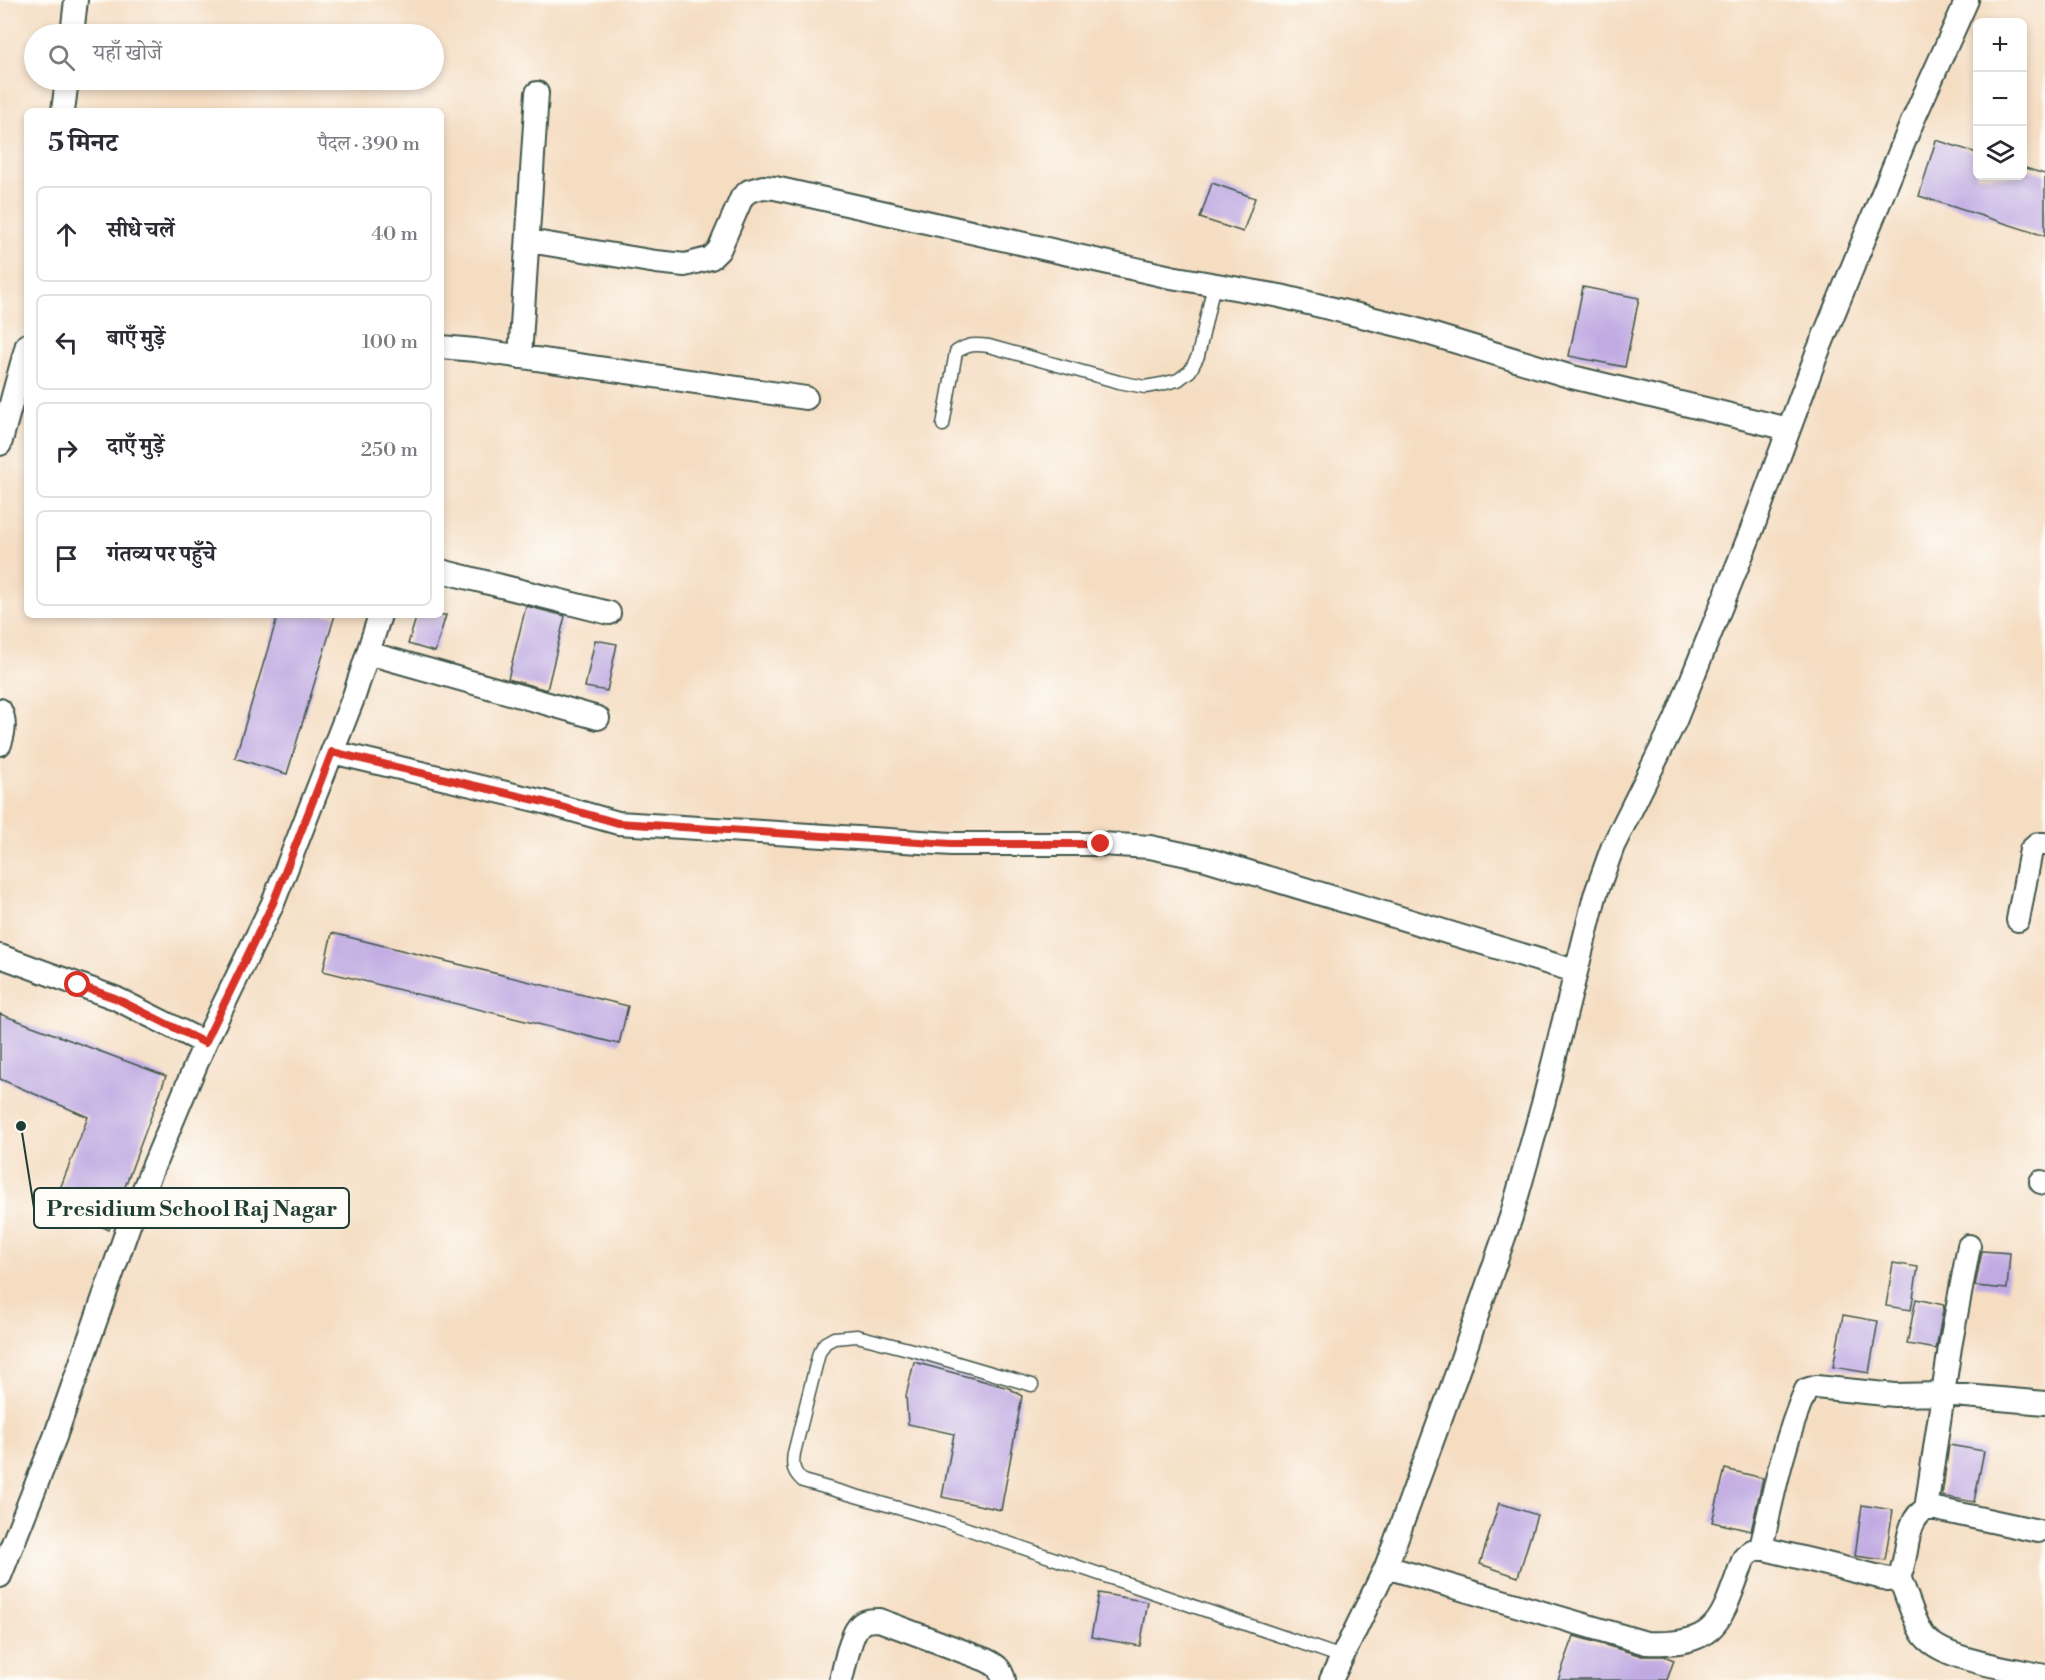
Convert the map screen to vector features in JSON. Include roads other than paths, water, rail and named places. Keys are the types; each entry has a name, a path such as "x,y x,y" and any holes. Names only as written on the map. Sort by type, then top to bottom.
{"street":[{"path":"73,24 76,0"},
{"path":"1331,1680 1386,1567 1511,1217 1543,1104 1595,896 1613,846 1675,721 1751,532 1816,356 1913,120 1967,0"},
{"path":"63,108 66,90"},
{"path":"520,357 537,93"},
{"path":"528,242 685,265 711,258 719,250 742,197 749,191 763,187 775,188 1171,277 1281,296 1411,328 1572,377 1789,429"},
{"path":"444,347 806,398"},
{"path":"0,444 24,356"},
{"path":"444,572 609,613"},
{"path":"0,1576 55,1437 130,1222 205,1043 273,903 354,696 379,618"},
{"path":"368,653 598,718"},
{"path":"0,710 4,718 0,744"},
{"path":"332,752 544,802 628,825 951,844 1054,843 1150,847 1206,859 1575,971"},
{"path":"2018,920 2031,850 2038,844 2045,844"},
{"path":"0,956 115,998 205,1043"},
{"path":"1926,1509 1969,1246"},
{"path":"1761,1548 1777,1478 1796,1414 1806,1390 1816,1387 1895,1395 1943,1394 2045,1403"},
{"path":"2038,1531 1936,1509 1926,1509 1915,1518 1904,1567 1899,1577 1923,1634 1934,1646 1952,1655 2045,1676"},
{"path":"1386,1567 1646,1643 1672,1645 1693,1640 1710,1630 1722,1615 1744,1557 1761,1548 1888,1579 1899,1577"},
{"path":"841,1680 855,1632 868,1620 879,1620 997,1665 1002,1671 1004,1680"}],"lane":[{"path":"943,425 956,352 965,346 975,344 1145,387 1178,380 1190,371 1198,356 1214,284"},
{"path":"1032,1385 857,1336 834,1338 825,1343 819,1353 794,1453 792,1465 795,1474 803,1481 947,1522 1342,1657"}],"place":[{"name":"Presidium School Raj Nagar","path":"21,1126"}]}
